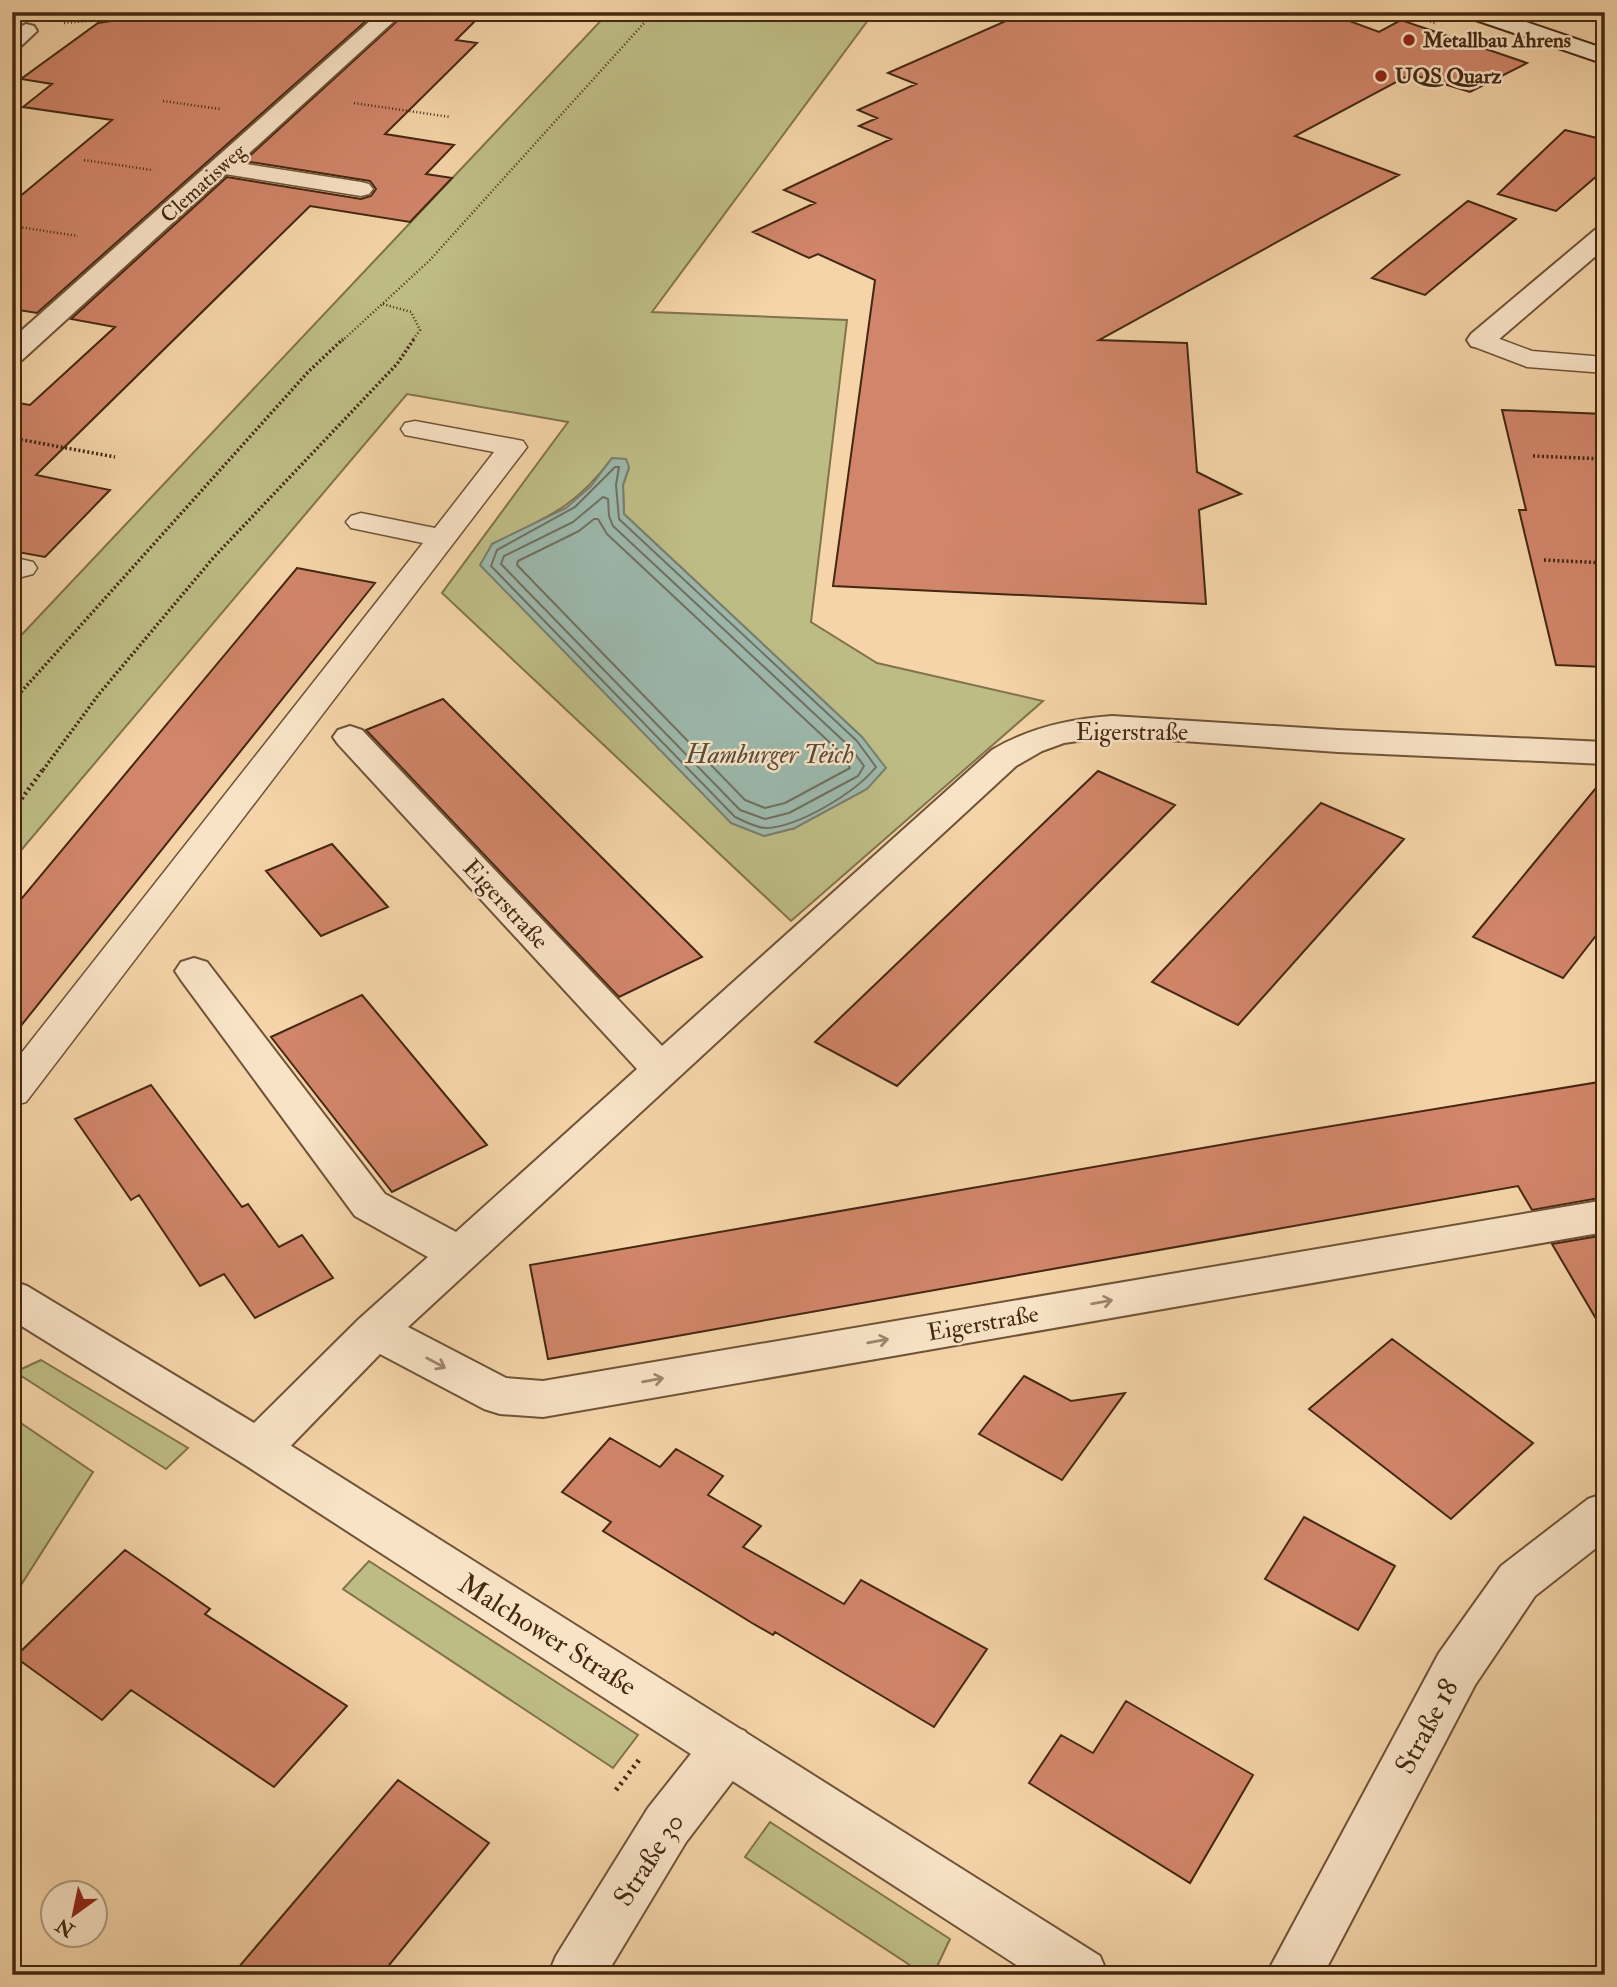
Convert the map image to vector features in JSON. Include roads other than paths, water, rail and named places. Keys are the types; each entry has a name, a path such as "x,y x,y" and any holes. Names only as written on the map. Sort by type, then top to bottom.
{"street":[{"name":"Clematisweg","path":"12,354 393,12"},
{"path":"1475,12 1605,57"},
{"path":"1481,340 1605,234"},
{"name":"Eigerstraße","path":"258,1449 375,1331 1004,758 1025,743 1049,734 1112,726 1338,741 1605,753"},
{"name":"Eigerstraße","path":"350,737 662,1071"},
{"path":"194,971 370,1205 461,1255"},
{"name":"Eigerstraße","path":"375,1331 500,1396 543,1399 1605,1216"},
{"name":"Malchower Straße","path":"12,1298 258,1449 1081,1975"},
{"name":"Straße 18","path":"1293,1975 1457,1669 1518,1581 1605,1513"},
{"name":"Straße 30","path":"575,1975 667,1825 727,1748"}],"lane":[{"path":"214,173 361,189"},
{"path":"1481,340 1527,359 1605,365"},
{"path":"12,1093 513,447 415,429"},
{"path":"361,522 441,538"}],"water":[{"name":"Hamburger Teich","path":"612,458 626,459 629,467 623,485 624,514 862,737 886,768 867,789 795,828 764,836 731,823 480,565 492,544 566,508 591,486"}],"place":[{"name":"Metallbau Ahrens","path":"1409,40"},
{"name":"UQS Quarz","path":"1381,76"}]}
